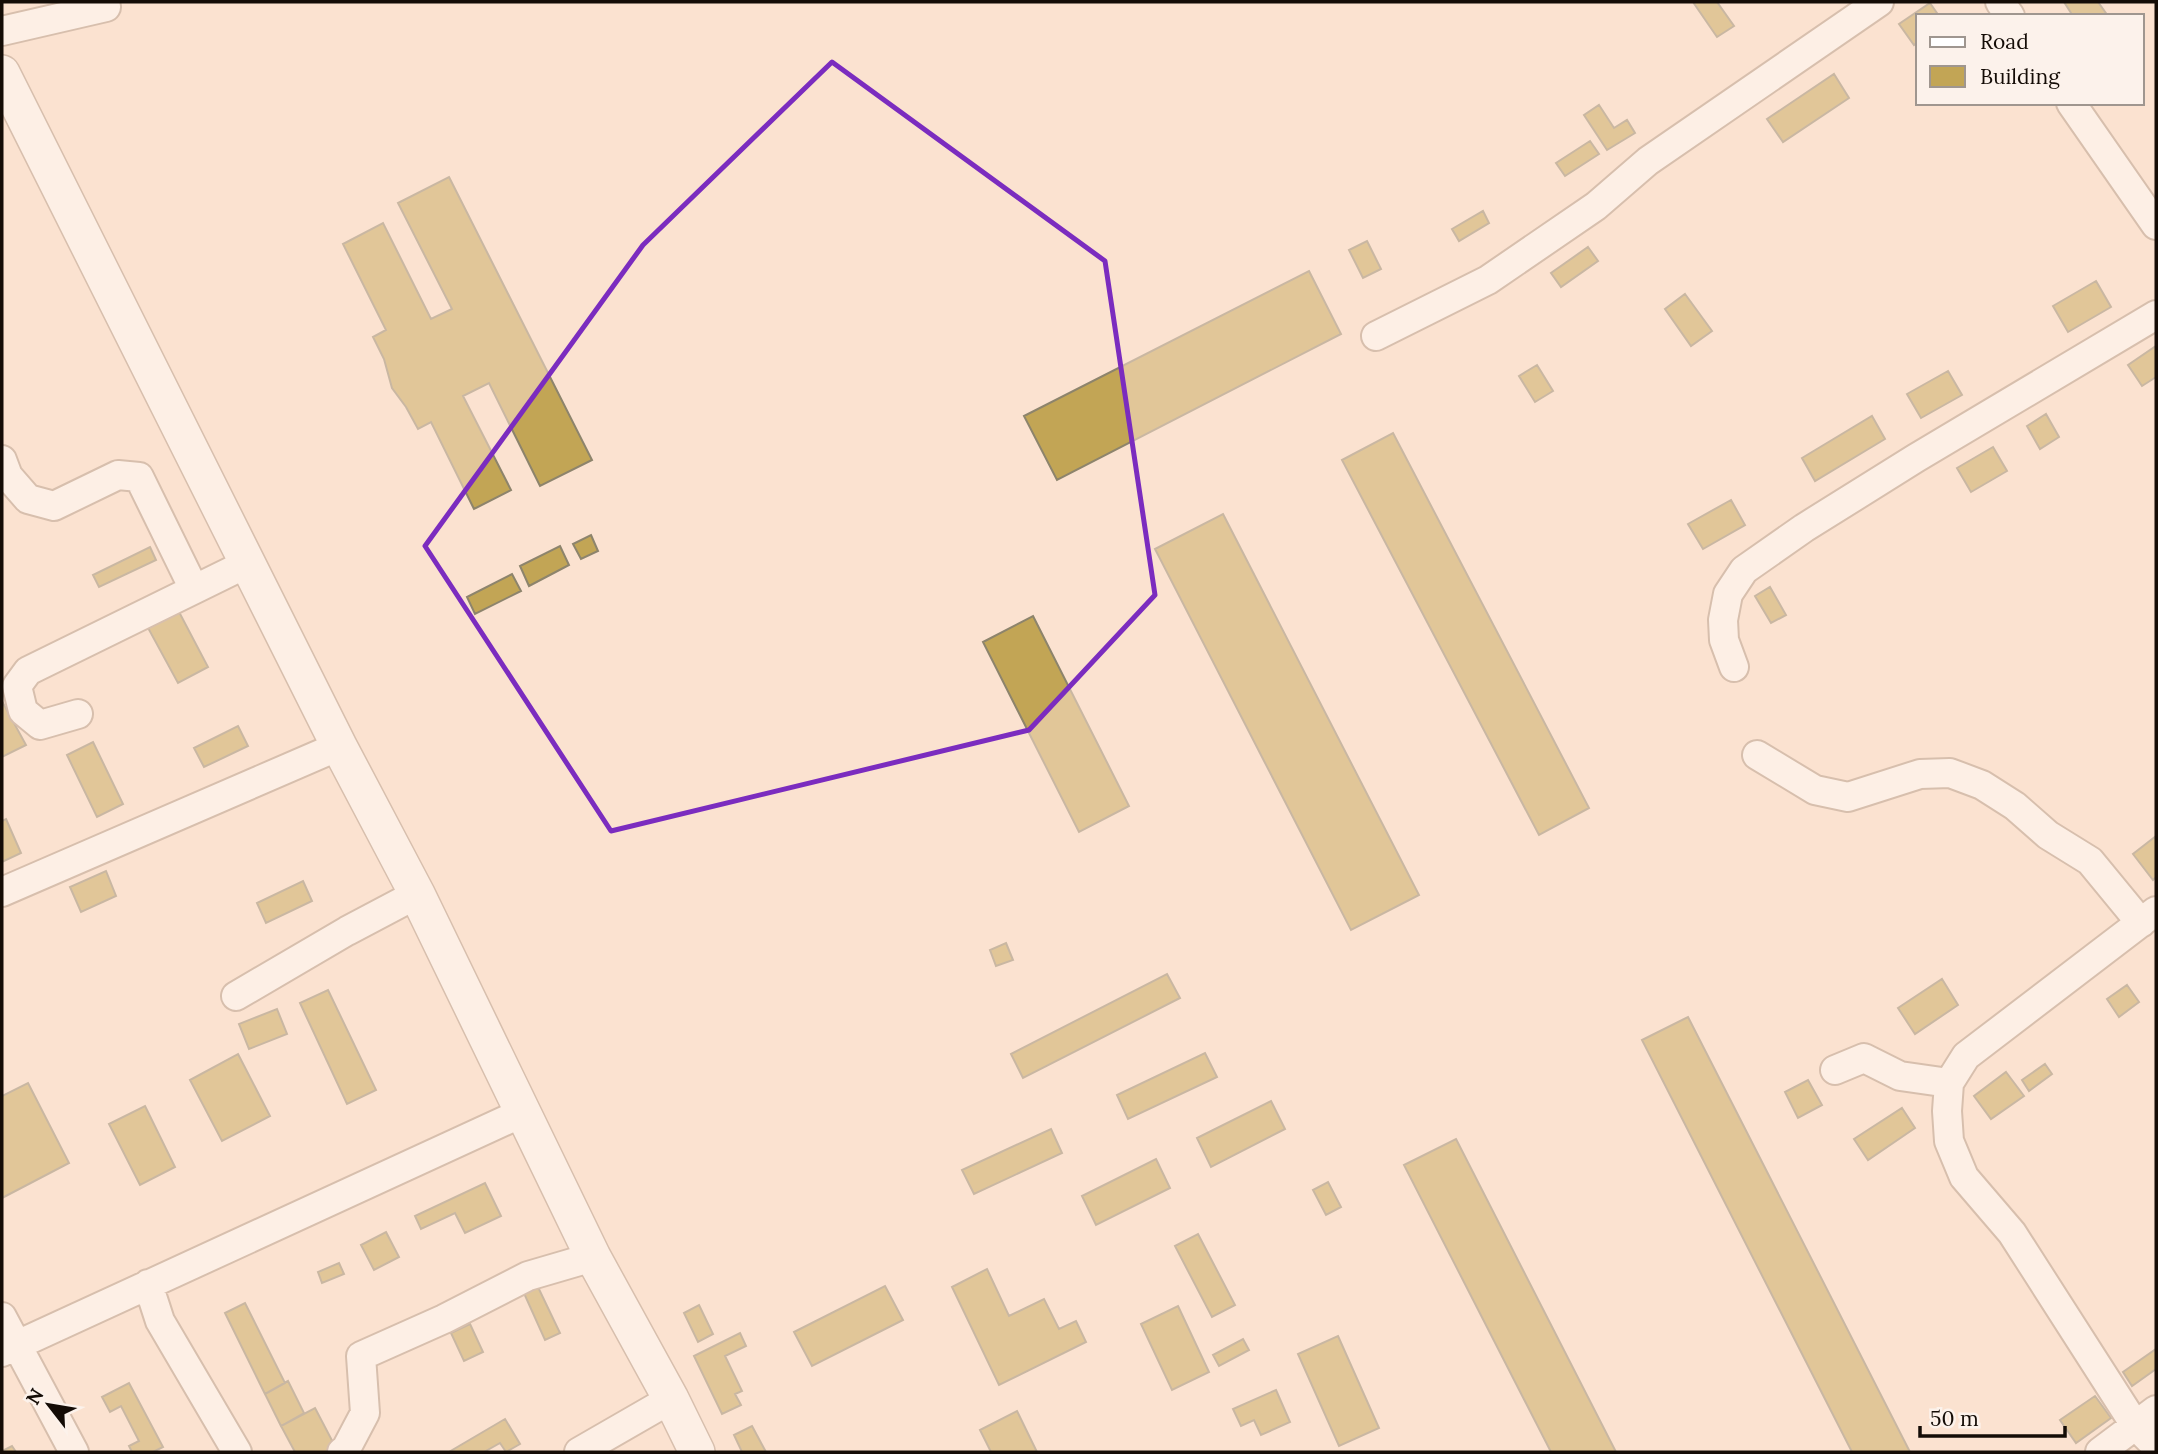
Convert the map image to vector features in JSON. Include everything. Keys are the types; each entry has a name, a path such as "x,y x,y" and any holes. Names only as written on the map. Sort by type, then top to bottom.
{"main road":[{"path":"2,73 339,746 417,894 593,1257 697,1452"}],"street":[{"path":"1376,336 1488,280 1596,206 1648,161 1879,2"},
{"path":"2,31 106,7"},
{"path":"2072,105 2156,226"},
{"path":"1734,667 1724,640 1723,620 1728,594 1744,570 1804,528 1916,458 2156,315"},
{"path":"2,460 8,476 28,499 54,506 118,475 139,477 194,589"},
{"path":"78,714 40,725 23,711 17,686 28,671 248,563"},
{"path":"2,892 339,746"},
{"path":"1757,755 1815,790 1848,797 1920,774 1950,774 1982,785 2015,806 2048,835 2090,861 2149,917 1966,1056 1949,1083 1947,1111 1949,1141 1964,1177 2012,1233 2146,1417 2156,1446"},
{"path":"236,996 347,931 417,894"},
{"path":"1835,1070 1864,1058 1900,1076 1949,1083"},
{"path":"9,1348 524,1112"},
{"path":"342,1452 365,1413 361,1356 444,1319 528,1276 593,1257"},
{"path":"148,1284 160,1321 237,1452"},
{"path":"2,1317 9,1348 74,1452"},
{"path":"579,1452 671,1399"},
{"path":"2100,1452 2146,1417"}],"highlighted area":[{"path":"832,62 1105,261 1155,595 1029,730 611,831 425,546 643,245"}],"building":[{"path":"1693,2 1717,2 1734,26 1717,37"},
{"path":"2064,2 2098,2 2107,14 2072,14"},
{"path":"1930,3 1938,14 1916,14 1914,45 1899,24"},
{"path":"1834,74 1849,98 1783,142 1767,119"},
{"path":"1599,105 1614,128 1627,120 1635,133 1607,150 1584,115"},
{"path":"1590,141 1599,154 1565,176 1556,163"},
{"path":"449,177 592,460 540,486 489,383 463,396 511,490 474,509 431,422 418,429 392,388 384,359 373,337 386,330 343,244 383,223 431,319 452,309 398,203"},
{"path":"1483,211 1489,223 1459,241 1452,229"},
{"path":"1367,241 1381,269 1363,278 1349,250"},
{"path":"1588,247 1598,261 1561,287 1551,273"},
{"path":"1309,271 1341,334 1057,480 1024,416"},
{"path":"2096,281 2111,307 2068,332 2053,306"},
{"path":"1685,294 1712,331 1691,346 1665,309"},
{"path":"2156,346 2156,377 2142,386 2128,365"},
{"path":"1537,365 1553,391 1535,402 1519,376"},
{"path":"1948,371 1962,395 1921,418 1907,394"},
{"path":"2046,414 2059,437 2040,449 2027,426"},
{"path":"1872,416 1885,439 1815,481 1802,458"},
{"path":"1393,433 1589,808 1539,835 1342,460"},
{"path":"1993,447 2007,471 1971,492 1957,468"},
{"path":"1731,500 1745,525 1703,549 1688,524"},
{"path":"1223,514 1419,895 1351,930 1155,549"},
{"path":"591,535 598,551 581,559 573,544"},
{"path":"560,546 569,565 529,586 520,566"},
{"path":"150,547 156,560 99,587 93,575"},
{"path":"512,574 521,591 475,614 467,597"},
{"path":"1770,587 1786,615 1771,623 1755,596"},
{"path":"178,610 208,667 178,683 147,626"},
{"path":"1033,616 1129,806 1079,832 983,642"},
{"path":"2,704 26,745 2,757"},
{"path":"238,726 248,746 204,767 194,748"},
{"path":"93,742 123,804 97,817 67,755"},
{"path":"6,819 21,853 2,862 2,821"},
{"path":"2156,836 2156,877 2153,880 2133,854"},
{"path":"106,871 116,896 81,912 70,887"},
{"path":"303,881 312,901 266,923 257,903"},
{"path":"1006,943 1013,960 996,966 990,950"},
{"path":"1167,974 1180,998 1023,1078 1011,1054"},
{"path":"1942,979 1958,1005 1915,1034 1898,1008"},
{"path":"2127,985 2139,1002 2119,1017 2107,999"},
{"path":"328,990 376,1090 347,1104 300,1003"},
{"path":"277,1009 287,1034 249,1049 239,1024"},
{"path":"1688,1017 1910,1452 1852,1452 1642,1040"},
{"path":"1205,1053 1217,1077 1128,1119 1117,1095"},
{"path":"238,1054 270,1116 222,1141 190,1080"},
{"path":"2045,1064 2052,1074 2029,1091 2022,1080"},
{"path":"2006,1072 2024,1096 1991,1119 1974,1096"},
{"path":"1808,1080 1822,1105 1798,1118 1785,1092"},
{"path":"28,1083 69,1163 2,1198 2,1096"},
{"path":"1271,1101 1285,1129 1211,1167 1197,1138"},
{"path":"145,1106 175,1167 140,1185 109,1124"},
{"path":"1902,1108 1915,1128 1868,1160 1854,1139"},
{"path":"1051,1129 1062,1153 974,1194 962,1170"},
{"path":"1456,1139 1616,1452 1551,1452 1404,1165"},
{"path":"1156,1159 1170,1188 1096,1225 1082,1196"},
{"path":"1328,1182 1341,1207 1326,1215 1313,1190"},
{"path":"485,1183 501,1216 465,1233 455,1213 421,1229 415,1216"},
{"path":"386,1232 399,1257 374,1270 361,1245"},
{"path":"1198,1234 1235,1305 1212,1317 1175,1246"},
{"path":"339,1263 344,1274 322,1283 318,1272"},
{"path":"987,1269 1009,1316 1044,1299 1059,1329 1076,1321 1086,1342 999,1385 952,1287"},
{"path":"537,1285 560,1333 545,1340 523,1291"},
{"path":"885,1286 903,1320 812,1366 794,1332"},
{"path":"245,1303 285,1383 265,1394 225,1313"},
{"path":"699,1305 713,1334 698,1342 684,1313"},
{"path":"1178,1306 1209,1372 1172,1390 1141,1324"},
{"path":"470,1324 483,1352 464,1361 451,1333"},
{"path":"740,1333 746,1346 725,1356 742,1391 735,1394 741,1405 722,1414 694,1356"},
{"path":"1338,1336 1379,1428 1339,1446 1298,1354"},
{"path":"1243,1339 1249,1350 1219,1366 1213,1355"},
{"path":"2156,1349 2156,1369 2132,1386 2123,1372"},
{"path":"288,1381 304,1413 281,1426 265,1394"},
{"path":"129,1383 163,1447 153,1452 132,1452 129,1446 139,1441 121,1406 110,1412 102,1397"},
{"path":"1276,1390 1290,1422 1261,1435 1254,1420 1241,1426 1233,1409"},
{"path":"2095,1396 2111,1418 2076,1443 2060,1420"},
{"path":"315,1408 337,1450 295,1452 281,1426"},
{"path":"1017,1411 1037,1452 991,1452 980,1430"},
{"path":"505,1419 520,1444 506,1452 500,1443 484,1452 449,1452"},
{"path":"752,1426 766,1452 742,1452 734,1435"},
{"path":"12,1446 16,1452 2,1452 2,1451"}]}
